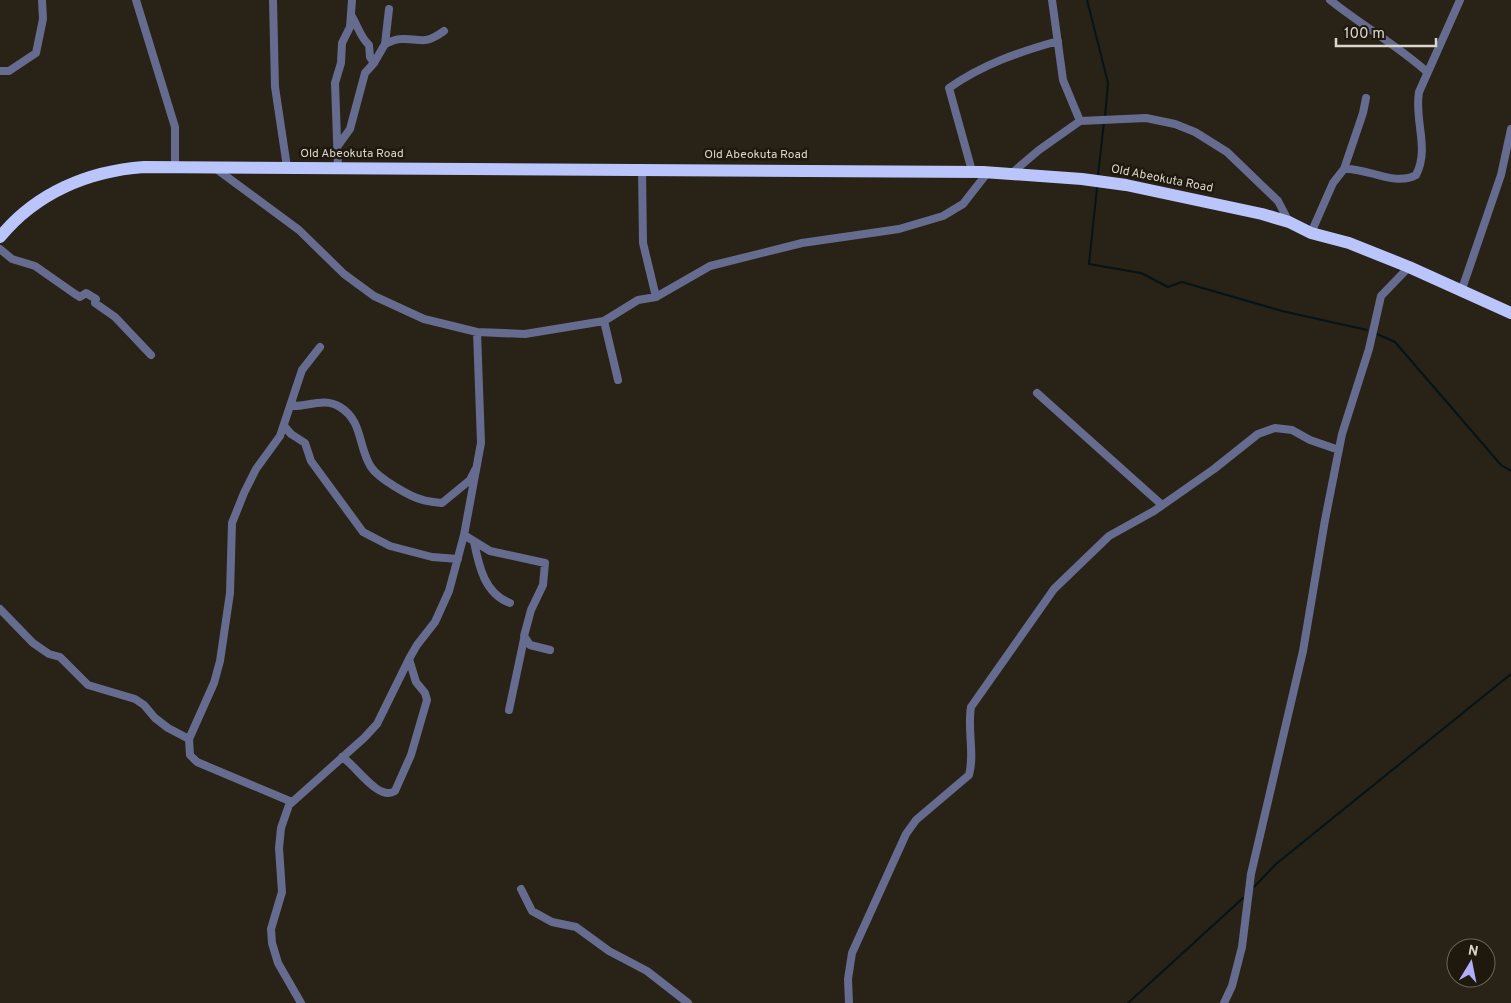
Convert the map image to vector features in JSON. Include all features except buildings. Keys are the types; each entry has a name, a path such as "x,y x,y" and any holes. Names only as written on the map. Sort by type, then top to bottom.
{"highway":[{"name":"Old Abeokuta Road","path":"0,238 36,204 70,183 114,169 176,166 972,171 1012,173 1126,185 1219,204 1289,222 1311,232 1349,243 1409,266 1511,313"}],"street":[{"path":"0,71 9,71 36,53 43,19 42,0"},
{"path":"136,0 175,127 176,166"},
{"path":"273,0 275,87 287,168"},
{"path":"338,168 335,83 341,63 342,43 350,27 352,0"},
{"path":"1052,0 1063,80 1080,120"},
{"path":"1330,0 1379,38 1411,58 1427,72"},
{"path":"1344,170 1352,168 1396,178 1416,175 1422,157 1417,104 1427,72 1460,0"},
{"path":"337,147 350,130 365,74 385,44 389,9"},
{"path":"351,15 361,38 369,45 370,57 374,63"},
{"path":"385,44 400,39 422,42 444,31"},
{"path":"972,171 949,88 971,72 1015,53 1058,41"},
{"path":"1311,232 1333,183 1344,170 1363,113 1366,98"},
{"path":"1012,173 1039,150 1080,120 1146,118 1175,124 1195,132 1227,152 1274,196 1289,222"},
{"path":"1462,289 1501,175 1511,129"},
{"path":"214,167 299,230 338,268 374,296 424,319 476,332 525,334 604,321 638,300 656,297 710,266 802,243 899,228 944,216 962,204 988,172"},
{"path":"642,169 643,243 656,297"},
{"path":"0,249 12,259 35,266 80,297 86,293 96,300 95,303 115,317 151,355"},
{"path":"1224,1003 1232,986 1242,947 1251,874 1303,651 1320,545 1339,450 1369,349 1381,296 1409,266"},
{"path":"604,321 618,380"},
{"path":"301,1003 278,963 271,929 282,892 279,848 280,828 288,805 377,724 416,645 434,622 449,590 464,535 478,466 482,422 476,332"},
{"path":"292,802 197,762 190,755 189,738 214,684 220,661 230,593 232,523 244,492 284,426 302,370 320,347"},
{"path":"1037,393 1162,505"},
{"path":"291,406 304,407 323,402 339,407 356,422 372,468 402,491 423,500 442,502 470,480 478,466"},
{"path":"284,426 291,434 305,443 311,461 337,500 363,532 390,546 432,557 458,559"},
{"path":"848,1003 848,979 852,953 906,834 916,820 968,776 972,765 968,724 971,707 1054,589 1109,536 1162,505 1214,469 1258,434 1275,428 1292,430 1310,440 1339,450"},
{"path":"464,535 503,556 545,563 543,585 525,628 509,710"},
{"path":"474,542 481,571 487,580 489,589 495,596 510,603"},
{"path":"0,609 33,643 49,654 60,657 88,685 136,699 168,728 189,738"},
{"path":"524,639 530,645 550,650"},
{"path":"342,757 372,786 387,792 395,791 410,756 427,700 425,693 416,682 409,659"},
{"path":"521,889 532,911 552,922 576,927 610,951 647,971 688,1003"}],"waterway":[{"path":"1087,0 1108,83 1105,117"},
{"path":"1098,175 1104,122"},
{"path":"1097,188 1089,264 1141,273 1168,287 1182,282 1282,311 1367,330"},
{"path":"1377,334 1395,342 1501,465 1511,471"},
{"path":"1254,887 1276,864 1511,674"},
{"path":"1128,1003 1243,898"}]}
